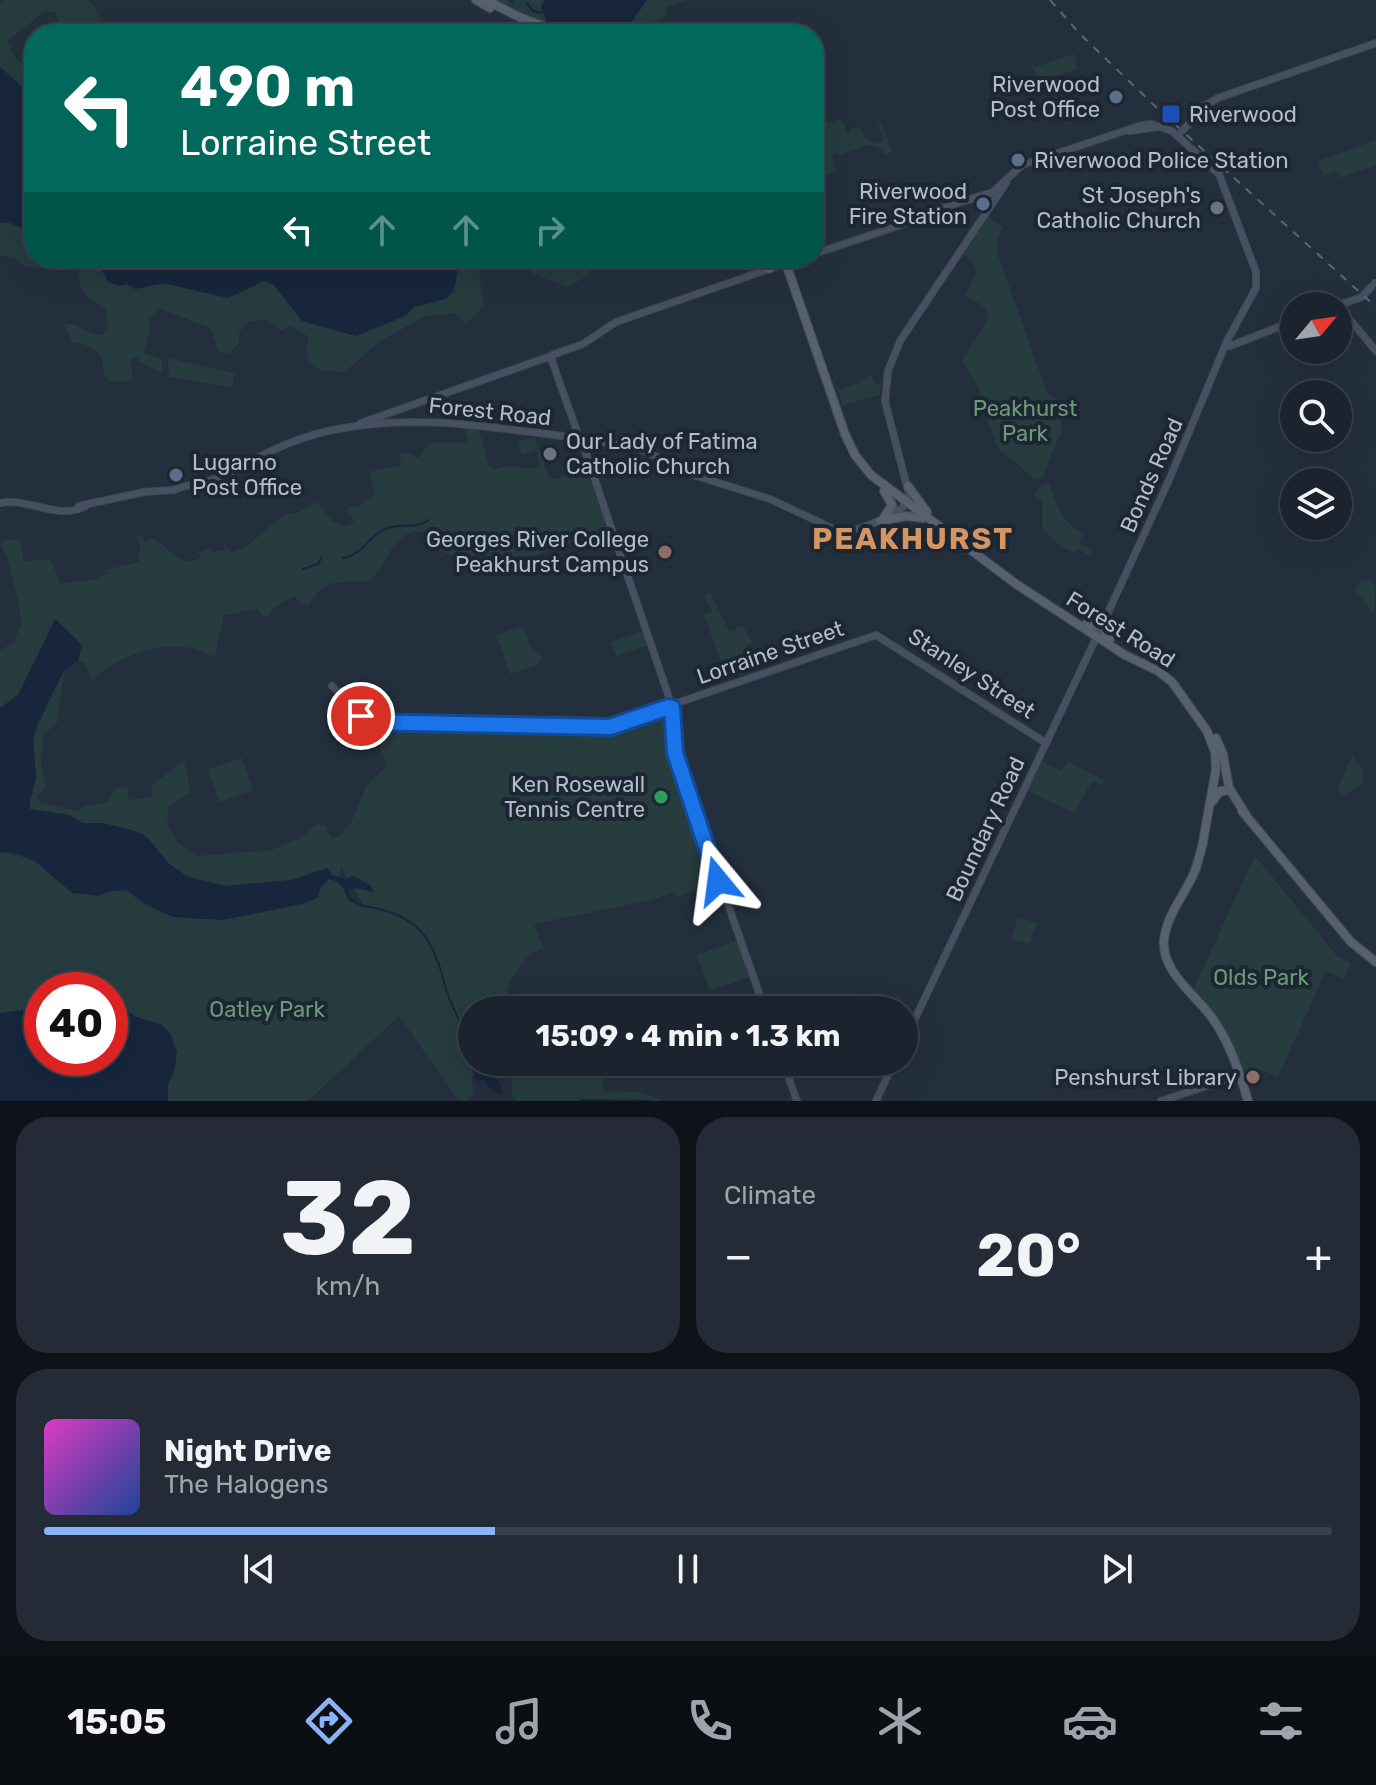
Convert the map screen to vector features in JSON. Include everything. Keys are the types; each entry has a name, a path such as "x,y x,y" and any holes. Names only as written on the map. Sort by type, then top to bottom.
{"main road":[{"path":"476,0 530,24"},
{"path":"486,0 531,24"},
{"path":"789,268 852,440 873,470 906,493 927,516"},
{"path":"789,268 847,439 892,503 882,519"},
{"path":"874,479 906,493"},
{"name":"Forest Road","path":"906,493 927,516 1016,584 1100,629 1133,660 1158,671 1175,686 1213,743 1220,791 1213,801 1196,870 1171,914 1164,949 1169,963 1188,991 1215,1022 1240,1075 1248,1101"},
{"path":"882,519 927,516"},
{"name":"Forest Road","path":"927,516 1019,581 1086,624 1105,632 1110,639 1172,677 1218,741 1229,788 1236,800"},
{"name":"Forest Road","path":"1202,847 1206,814 1218,784 1221,760 1218,741"},
{"path":"1218,784 1236,800 1246,815"},
{"path":"1218,784 1351,942 1376,962"}],"street":[{"path":"1179,134 1202,107 1214,100 1376,43"},
{"name":"Bonds Road","path":"1008,180 1022,165 1142,125 1179,134 1221,177 1256,276 1231,344 1222,357 1100,629"},
{"path":"824,251 990,193 1008,180"},
{"path":"906,493 886,411 885,388 889,366 900,341 1008,180"},
{"path":"990,193 992,205"},
{"path":"350,428 387,419 399,409 539,360 553,358 634,316 769,269"},
{"path":"1352,301 1374,287"},
{"path":"1352,322 1376,351"},
{"path":"1231,344 1280,326"},
{"path":"553,358 672,706 675,753 760,996"},
{"name":"Forest Road","path":"0,503 16,502 66,510 201,482 290,442 329,431 375,425 387,419 479,425 639,448 676,468 768,498 834,529 853,530 882,519 906,493"},
{"name":"Boundary Road","path":"918,1013 1100,629"},
{"name":"Lorraine Street","path":"332,686 360,715 362,722 610,727 878,635"},
{"name":"Stanley Street","path":"878,635 1046,743"},
{"path":"1161,1101 1240,1075"},
{"path":"788,1076 797,1101"},
{"path":"876,1101 888,1076"}],"green space":[{"path":"3,0 86,0 94,5 101,24 60,24 56,13 46,11 29,24 24,24 24,28 7,41 16,58 24,65 24,88 0,67 0,4"},
{"path":"491,0 508,0 513,8 515,0 545,0 541,10 547,24 544,24"},
{"path":"647,0 686,0 666,7 666,16 654,24 630,24"},
{"path":"1074,54 1078,69 1038,82 1033,68"},
{"path":"875,108 892,152 885,155 880,148 869,145 839,155 837,151 832,157 836,172 827,175 824,167 824,124 840,119 849,134 851,128 859,127 868,140 884,140"},
{"path":"1376,140 1376,165 1339,178 1336,171 1323,176 1318,161"},
{"name":"Peakhurst Park","path":"988,217 1003,227 997,240 997,252 1047,393 1055,398 1059,413 1074,409 1075,417 1061,421 1062,430 1042,478 1036,480 997,447 977,385 962,361 988,319 986,308 965,295 977,272 964,253"},
{"path":"0,223 24,229 24,266 14,258 0,255"},
{"path":"76,268 99,268 135,289 164,283 228,298 264,280 274,285 302,321 356,336 405,316 414,307 445,299 454,290 457,268 478,268 484,306 466,324 454,313 426,316 380,341 345,372 320,370 309,362 306,350 309,337 291,326 281,330 268,320 249,321 239,332 239,343 229,354 218,351 211,328 160,309 149,318 150,328 144,353 162,359 162,373 136,360 141,356 131,358 132,380 111,382 105,376 100,354 84,344 72,342 64,323 93,334 103,335 108,328 106,308 85,294"},
{"path":"531,268 590,268 589,275 568,287 533,274"},
{"path":"168,358 234,373 232,387 169,377"},
{"path":"871,374 875,385 881,383 880,395 843,405 838,390 858,383"},
{"name":"Oatley Park","path":"464,428 479,430 489,466 496,469 528,468 541,466 536,450 522,455 518,441 534,437 550,479 563,476 576,478 588,474 609,533 584,542 582,539 496,569 497,572 487,577 459,559 428,547 426,532 415,532 399,540 371,580 328,585 315,595 309,605 302,604 294,596 272,609 269,616 262,616 258,609 224,615 215,655 180,647 148,650 117,662 91,680 85,662 78,661 64,671 57,723 44,734 41,760 46,787 37,796 39,802 76,811 83,806 109,802 114,788 127,787 129,800 153,797 151,786 184,760 191,792 169,806 167,824 178,843 197,856 271,850 300,838 317,824 326,826 330,836 336,838 349,827 367,785 387,766 372,726 611,731 668,710 673,757 717,883 677,897 674,892 652,900 534,924 543,948 530,953 511,980 508,996 458,996 458,1076 472,1076 474,1095 465,1101 459,1101 399,1016 308,1101 168,1101 168,1085 174,1071 171,1035 162,1025 135,1017 128,1012 128,972 24,972 24,1010 0,1013 0,852 3,851 35,861 59,883 99,896 116,890 126,891 148,906 185,917 234,917 306,903 318,897 321,887 329,879 339,883 348,900 364,906 341,867 340,876 308,875 291,880 226,886 188,877 168,863 147,837 132,830 102,823 83,823 69,815 30,809 36,778 33,739 48,701 0,738 0,650 14,643 21,623 7,557 0,544 5,539 21,540 23,562 46,559 52,562 60,584 96,579 106,573 104,570 140,562 137,553 141,550 137,537 142,535 145,542 152,539 180,559 193,561 201,558 199,552 226,550 223,541 230,553 246,547 284,515 297,513 318,502 332,521 345,527 354,523 348,507 358,507 375,493 369,472 401,465 400,455 404,452 419,458 429,442 469,443"},
{"path":"1049,483 1065,519 1083,533 1079,544 1093,550 1091,556 1077,549 1075,554 1057,543 1042,528 1042,500 1035,495 1040,486"},
{"path":"1372,579 1375,596 1373,614 1355,590 1361,581"},
{"path":"710,593 730,632 742,625 752,641 744,649 751,672 740,676 736,663 723,667 704,615 712,611 704,596"},
{"path":"523,626 531,648 542,656 538,665 510,674 496,635"},
{"path":"643,631 648,645 616,656 611,642"},
{"path":"1352,756 1363,770 1362,784 1343,796 1338,788"},
{"path":"242,758 253,791 219,802 208,769"},
{"path":"1042,762 1061,771 1068,762 1104,780 1102,784 1092,781 1074,813 1028,791"},
{"name":"Olds Park","path":"1255,856 1337,956 1351,963 1344,979 1326,971 1278,1077 1263,1070 1244,1071 1221,1024 1193,990"},
{"path":"1018,917 1036,923 1030,944 1011,939"},
{"path":"737,941 750,977 710,991 697,955"},
{"path":"511,1076 602,1076 604,1091 638,1092 664,1101 517,1101 512,1095"}],"water":[{"path":"545,0 647,0 630,24 546,24 541,6"},
{"path":"0,67 24,88 24,229 0,222"},
{"path":"99,268 457,268 454,291 445,299 414,307 405,316 356,336 302,321 274,285 264,281 228,298 164,283 135,289 128,284 120,286 108,282"},
{"path":"55,619 82,645 78,661 64,671 37,725 33,739 36,778 30,809 69,815 83,823 102,823 132,830 147,837 168,863 188,877 226,886 291,880 327,868 332,875 346,879 353,876 370,885 374,892 355,888 348,892 364,908 348,900 342,886 329,879 321,887 318,897 306,903 223,920 173,917 149,906 127,890 110,891 99,896 72,893 35,861 19,854 0,852 0,708 18,695"},
{"path":"24,1010 24,1076 128,1076 128,1011 162,1025 171,1035 177,1052 168,1085 168,1101 0,1101 0,1013"},
{"path":"496,1076 503,1094 486,1085 485,1079 478,1081 474,1078"}],"waterway":[{"path":"527,3 533,11 542,13"},
{"path":"343,558 356,553 385,529 419,525 428,520"},
{"path":"303,569 318,564 322,557"},
{"path":"365,906 399,916 421,932 436,956 458,1018"},
{"path":"580,1100 650,1101"}],"railway":[{"path":"1050,0 1080,34 1157,108 1376,307"}],"place":[{"name":"Riverwood Post Office","path":"1116,97"},
{"name":"Riverwood","path":"1171,114"},
{"name":"Riverwood Police Station","path":"1018,160"},
{"name":"Riverwood Fire Station","path":"983,204"},
{"name":"St Joseph's Catholic Church","path":"1217,208"},
{"name":"Our Lady of Fatima Catholic Church","path":"550,454"},
{"name":"Lugarno Post Office","path":"176,475"},
{"name":"Georges River College Peakhurst Campus","path":"665,552"},
{"name":"Ken Rosewall Tennis Centre","path":"661,797"},
{"name":"Penshurst Library","path":"1253,1077"}],"district":[{"name":"PEAKHURST","path":"913,539"}],"route":[{"path":"361,716 362,722 610,727 672,708 675,753 718,881"}]}
